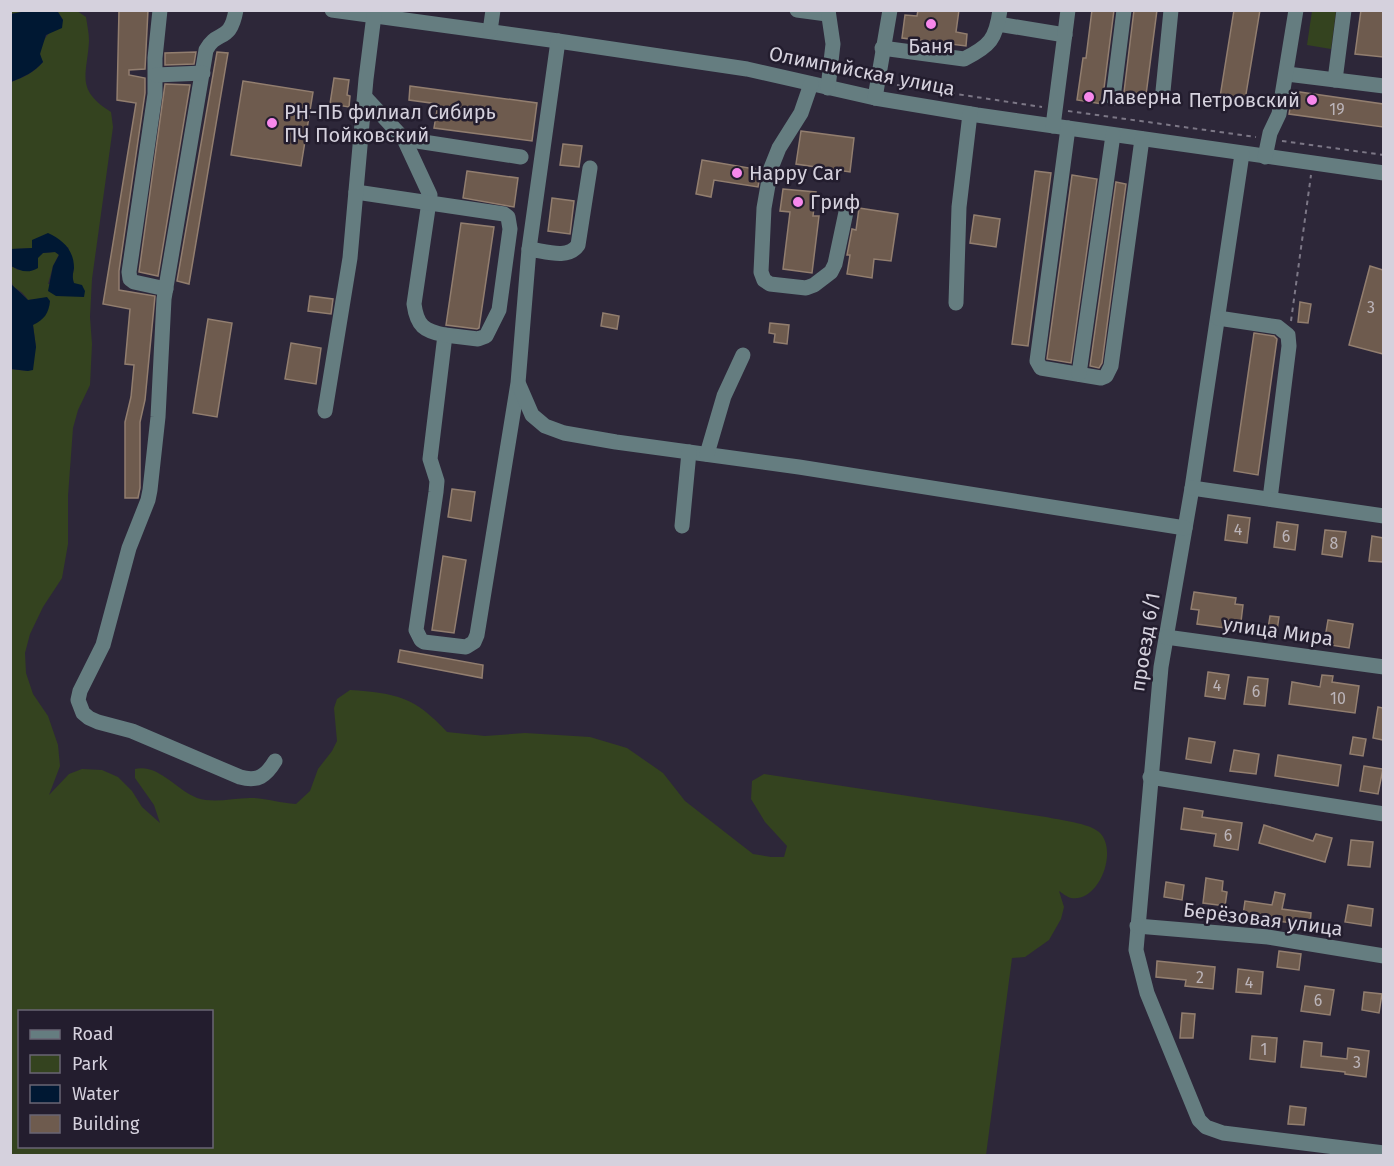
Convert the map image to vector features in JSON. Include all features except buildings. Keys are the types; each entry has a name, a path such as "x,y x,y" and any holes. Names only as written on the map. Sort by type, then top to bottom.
{"street":[{"path":"160,10 155,94 129,272 130,279 134,282 166,289"},
{"path":"236,10 234,24 229,31 210,43 206,50 166,289 162,322 158,417 148,500 129,548 102,645 80,691 79,706 83,713 98,722 132,731 248,779 262,777 269,772 275,761"},
{"name":"Олимпийская улица","path":"332,10 374,15 401,15 490,31 747,69 875,98 970,114 1383,173"},
{"path":"490,31 493,10"},
{"path":"797,10 827,12 833,44 828,88"},
{"path":"875,98 890,10"},
{"path":"1068,10 1055,109 1060,127 1037,361 1041,368 1101,378 1106,376 1111,366 1142,139"},
{"path":"1113,98 1124,10"},
{"path":"1163,91 1171,10"},
{"path":"1265,157 1270,133 1279,114 1296,10"},
{"path":"1335,80 1344,10"},
{"path":"325,411 350,258 374,15"},
{"path":"882,48 964,59 991,42 995,36 999,17 1065,35"},
{"path":"445,335 430,459 437,481 436,492 417,623 418,635 424,642 466,647 474,642 477,635 518,383 529,249 558,41"},
{"path":"156,75 202,73"},
{"path":"1287,74 1383,87"},
{"path":"811,84 801,113 779,148 771,168 764,208 762,272 764,280 770,284 806,288 831,272 835,264 846,212"},
{"path":"356,192 430,203 504,214 510,220 499,310 486,336 478,339 445,335 424,329 418,322 414,304 430,203 427,186 404,139 365,97"},
{"path":"956,303 959,207 970,114"},
{"path":"1079,374 1113,135"},
{"path":"404,139 521,157"},
{"name":"проезд 6/1","path":"1242,154 1156,710 1136,950 1147,993 1199,1120 1206,1127 1223,1133 1383,1153"},
{"path":"529,249 567,254 574,252 579,245 590,168"},
{"path":"1218,318 1278,327 1285,331 1289,340 1270,499"},
{"path":"707,454 724,396 743,355"},
{"path":"518,383 532,415 552,429 616,442 811,468 1185,528"},
{"path":"682,526 689,452"},
{"path":"1192,488 1383,516"},
{"name":"улица Мира","path":"1166,637 1383,667"},
{"path":"1150,777 1383,814"},
{"name":"Берёзовая улица","path":"1137,926 1268,937 1383,956"}],"path":[{"path":"897,85 1257,137"},
{"path":"1280,140 1383,155"},
{"path":"1289,340 1315,145"}],"green space":[{"path":"11,11 27,11 11,14"},
{"path":"27,11 77,11 86,17 89,41 86,81 92,96 111,112 113,127 92,279 90,385 78,410 73,428 68,496 68,544 62,578 43,607 30,634 25,653 26,673 33,694 48,716 58,745 60,766 49,795 69,774 82,769 102,770 118,777 132,791 142,807 160,823 154,805 135,778 135,769 144,768 160,774 189,794 204,800 254,798 296,804 310,791 318,769 337,741 334,708 337,699 350,690 392,695 404,699 425,711 447,732 485,736 525,733 590,737 627,748 663,773 685,801 753,854 784,857 787,846 765,822 751,799 752,781 764,774 1046,817 1088,826 1099,832 1105,840 1107,851 1103,874 1090,892 1081,897 1071,898 1059,891 1064,907 1061,919 1049,940 1025,957 1012,958 986,1155 11,1155 10,369 28,371 36,347 33,325 47,298 28,300 13,286 11,266 18,270 43,253 55,252 59,254 48,284 74,283 72,278 74,268 68,247 11,249 11,82 36,69 43,62 40,56 42,45 63,20 58,12"},
{"path":"1312,11 1336,11 1331,49 1307,45"}],"water":[{"path":"27,11 58,12 63,20 62,28 46,35 40,54 43,62 29,74 11,82 11,14"},
{"path":"48,233 63,242 70,251 74,268 74,283 82,285 85,291 84,297 56,296 48,291 53,266 59,255 55,252 43,253 38,258 38,268 31,271 11,266 11,249 32,248 32,240"},
{"path":"11,284 28,300 47,297 50,301 45,316 33,325 36,347 33,370 11,369"}],"place":[{"name":"Баня","path":"931,24"},
{"name":"Лаверна","path":"1089,97"},
{"name":"Петровский","path":"1312,100"},
{"name":"РН-ПБ филиал Сибирь ПЧ Пойковский","path":"272,123"},
{"name":"Happy Car","path":"737,173"},
{"name":"Гриф","path":"798,202"}]}
